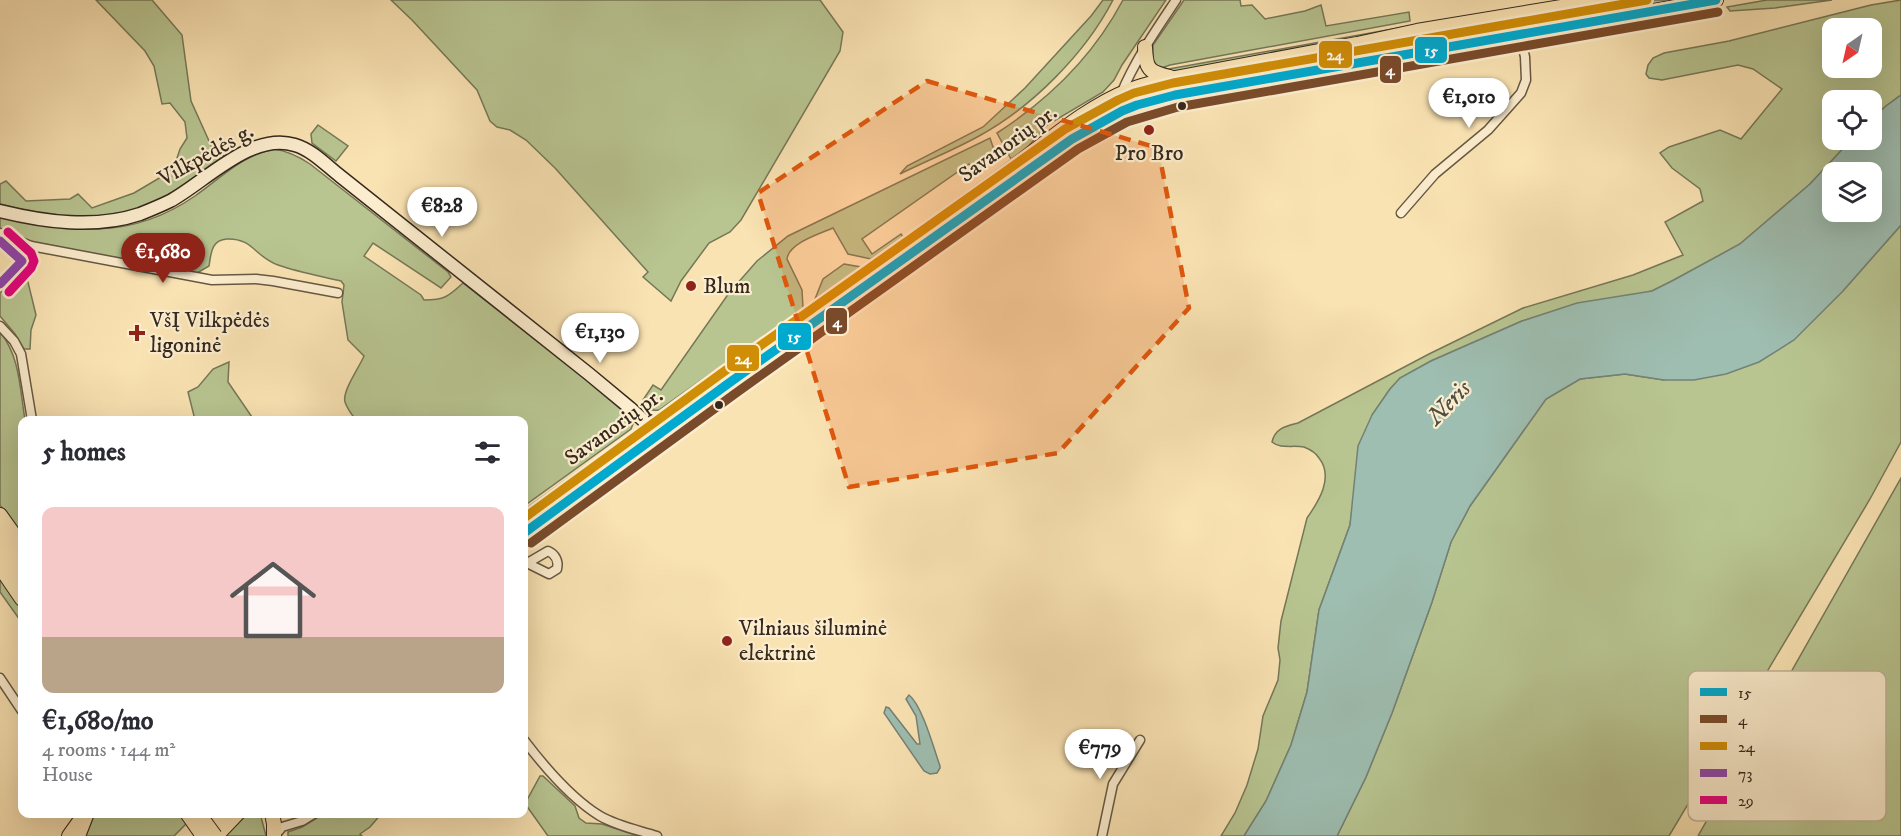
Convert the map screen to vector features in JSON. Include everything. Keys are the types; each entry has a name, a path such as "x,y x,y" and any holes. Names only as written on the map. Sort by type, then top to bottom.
{"main road":[{"name":"Savanorių pr.","path":"528,530 655,430 1066,126 1121,94 1175,78 1417,31 1603,0"},
{"name":"Savanorių pr.","path":"528,516 1063,145 1122,111 1176,95 1716,0"},
{"path":"1357,44 1366,51 1362,62"},
{"path":"1145,47 1146,63 1149,69 1156,74 1175,78"},
{"path":"1121,94 1122,111"},
{"name":"Vilkpėdės g.","path":"0,211 32,218 73,222 123,219 170,201 254,147 278,142 295,145 316,157 589,374 655,430"},
{"path":"0,515 18,540"},
{"path":"0,532 18,558"},
{"path":"0,549 18,575"},
{"path":"0,567 18,593"},
{"path":"69,836 82,818"},
{"path":"78,836 84,818"},
{"path":"190,818 202,836 216,818"},
{"path":"202,818 215,836 233,818"}],"street":[{"path":"1121,94 1127,78 1145,47 1176,0"},
{"path":"1401,213 1435,174 1488,130 1521,93 1526,80 1525,57 1520,34"},
{"path":"0,233 31,246 212,280 273,281 338,293"},
{"path":"0,242 21,261"},
{"path":"0,284 31,246"},
{"path":"0,326 14,341 21,354 31,416"},
{"path":"0,678 18,705"},
{"path":"1102,836 1113,784 1140,740"},
{"path":"528,745 553,776 592,810 611,821 657,836"},
{"path":"275,822 282,827 307,818"},
{"path":"275,822 280,821 289,825"}],"highlighted area":[{"path":"927,81 1158,148 1189,308 1058,453 849,487 758,193"}],"green space":[{"path":"96,0 152,0 182,35 191,101 214,152 227,157 169,196 149,206 131,211 84,217 43,214 0,204 0,184 6,181 26,201 70,199 78,194 92,208 134,193 173,170 180,149 187,138 185,122 170,103 162,104 154,66 145,51"},
{"path":"391,0 820,0 843,32 840,51 741,220 730,232 709,243 681,281 671,301 643,277 648,272 555,168 526,140 510,130 497,127 490,121 477,90"},
{"path":"1103,0 1113,0 1088,40 1037,94 999,124 979,136 900,174 907,166 983,127 1025,88"},
{"path":"1123,0 1166,0 1114,80 1103,92 1047,125 1025,150 1011,159 997,133 1034,106 1068,75 1098,39"},
{"path":"1184,0 1240,0 1241,6 1252,5 1265,19 1305,11 1321,5 1326,26 1409,12 1410,21 1170,65 1159,69 1153,60 1153,45"},
{"path":"1640,0 1685,0 1370,53 1371,49"},
{"path":"1767,0 1832,0 1775,8 1730,11 1727,7"},
{"path":"1901,0 1901,95 1882,110 1882,90 1822,90 1822,150 1842,150 1830,162 1822,162 1822,171 1810,184 1740,244 1652,291 1522,321 1431,361 1400,378 1372,415 1350,525 1319,610 1307,692 1291,745 1266,801 1244,836 1221,836 1235,813 1247,785 1258,749 1263,716 1278,680 1281,621 1307,518 1320,497 1325,481 1323,465 1316,454 1304,447 1275,444 1272,442 1273,437 1282,428 1298,423 1429,354 1523,308 1633,275 1683,255 1665,222 1703,201 1700,189 1672,168 1660,153 1669,147 1720,130 1741,139 1782,89 1753,69 1738,65 1662,80 1649,78 1646,74 1653,58 1664,53 1729,41 1871,5"},
{"path":"1409,26 1410,28 1173,73 1168,71 1169,69"},
{"path":"1356,50 1359,56 1148,96 1148,93 1186,81"},
{"path":"318,125 348,146 336,161 312,143 311,134"},
{"path":"990,138 994,150 971,166 969,164 862,239 872,254 901,234 903,237 871,259 848,254 833,228 793,248 787,259 802,290 803,308 659,410 651,410 645,406 643,400 653,385 661,390 729,293 757,261 788,236"},
{"path":"274,149 284,151 310,164 448,272 451,277 441,288 373,243 364,256 421,295 424,300 445,297 463,283 630,415 633,424 631,429 528,503 528,416 353,416 347,407 345,397 348,386 364,356 348,340 342,302 344,285 341,281 270,262 248,245 236,240 227,239 218,242 213,248 209,266 197,273 33,242 0,230 0,216 77,229 124,226 147,220 195,196 232,168 262,152"},
{"path":"1901,225 1901,442 1870,499 1767,671 1688,671 1688,804 1669,836 1337,836 1366,777 1392,713 1451,542 1470,506 1546,399 1580,379 1625,374 1664,380 1842,292"},
{"path":"844,264 861,267 815,299 823,279"},
{"path":"18,275 27,278 36,315 31,330 30,349 24,349 0,316 0,293"},
{"path":"0,332 7,341 15,362 24,416 18,416 18,531 0,505"},
{"path":"229,362 228,382 251,416 194,416 188,392 198,387 213,369"},
{"path":"1901,478 1901,836 1698,836 1707,821 1886,821 1886,671 1792,671"},
{"path":"0,574 18,600 18,617 0,592"},
{"path":"540,776 543,776 575,806 579,818 586,823 602,824 638,836 548,836 528,808 528,798"},
{"path":"93,818 184,818 187,823 174,836 86,836"},
{"path":"261,818 266,836 226,836 238,819"},
{"path":"317,818 378,818 360,834 362,836 288,836 288,832"}],"water":[{"name":"Neris","path":"1901,95 1901,225 1842,292 1794,340 1759,362 1726,374 1694,380 1664,380 1625,374 1580,379 1546,399 1470,506 1451,542 1392,713 1366,777 1337,836 1244,836 1266,801 1291,745 1307,692 1319,610 1350,525 1358,446 1372,415 1390,389 1400,378 1431,361 1522,321 1577,303 1652,291 1672,281 1740,244 1822,171 1822,222 1882,222 1882,162 1830,162 1842,150 1882,150 1882,110"},
{"path":"909,695 914,700 927,728 940,766 937,773 930,774 924,771 884,713 886,707 889,708 917,744 920,744 916,716 906,699"}],"transit line":[{"name":"24","path":"528,515 722,373 1065,129 1118,100 1134,93 1173,83 1647,0"},
{"name":"15","path":"528,530 729,383 1072,139 1122,111 1175,95 1716,0"},
{"name":"4","path":"531,543 736,393 1078,149 1127,122 1178,107 1718,12"},
{"name":"29","path":"8,232 31,253 34,261 31,268 9,292"},
{"name":"73","path":"0,241 22,261 0,284"}],"place":[{"name":"Pro Bro","path":"1149,130"},
{"name":"Blum","path":"691,286"},
{"name":"VšĮ Vilkpėdės ligoninė","path":"137,333"},
{"name":"Vilniaus šiluminė elektrinė","path":"727,641"}]}
